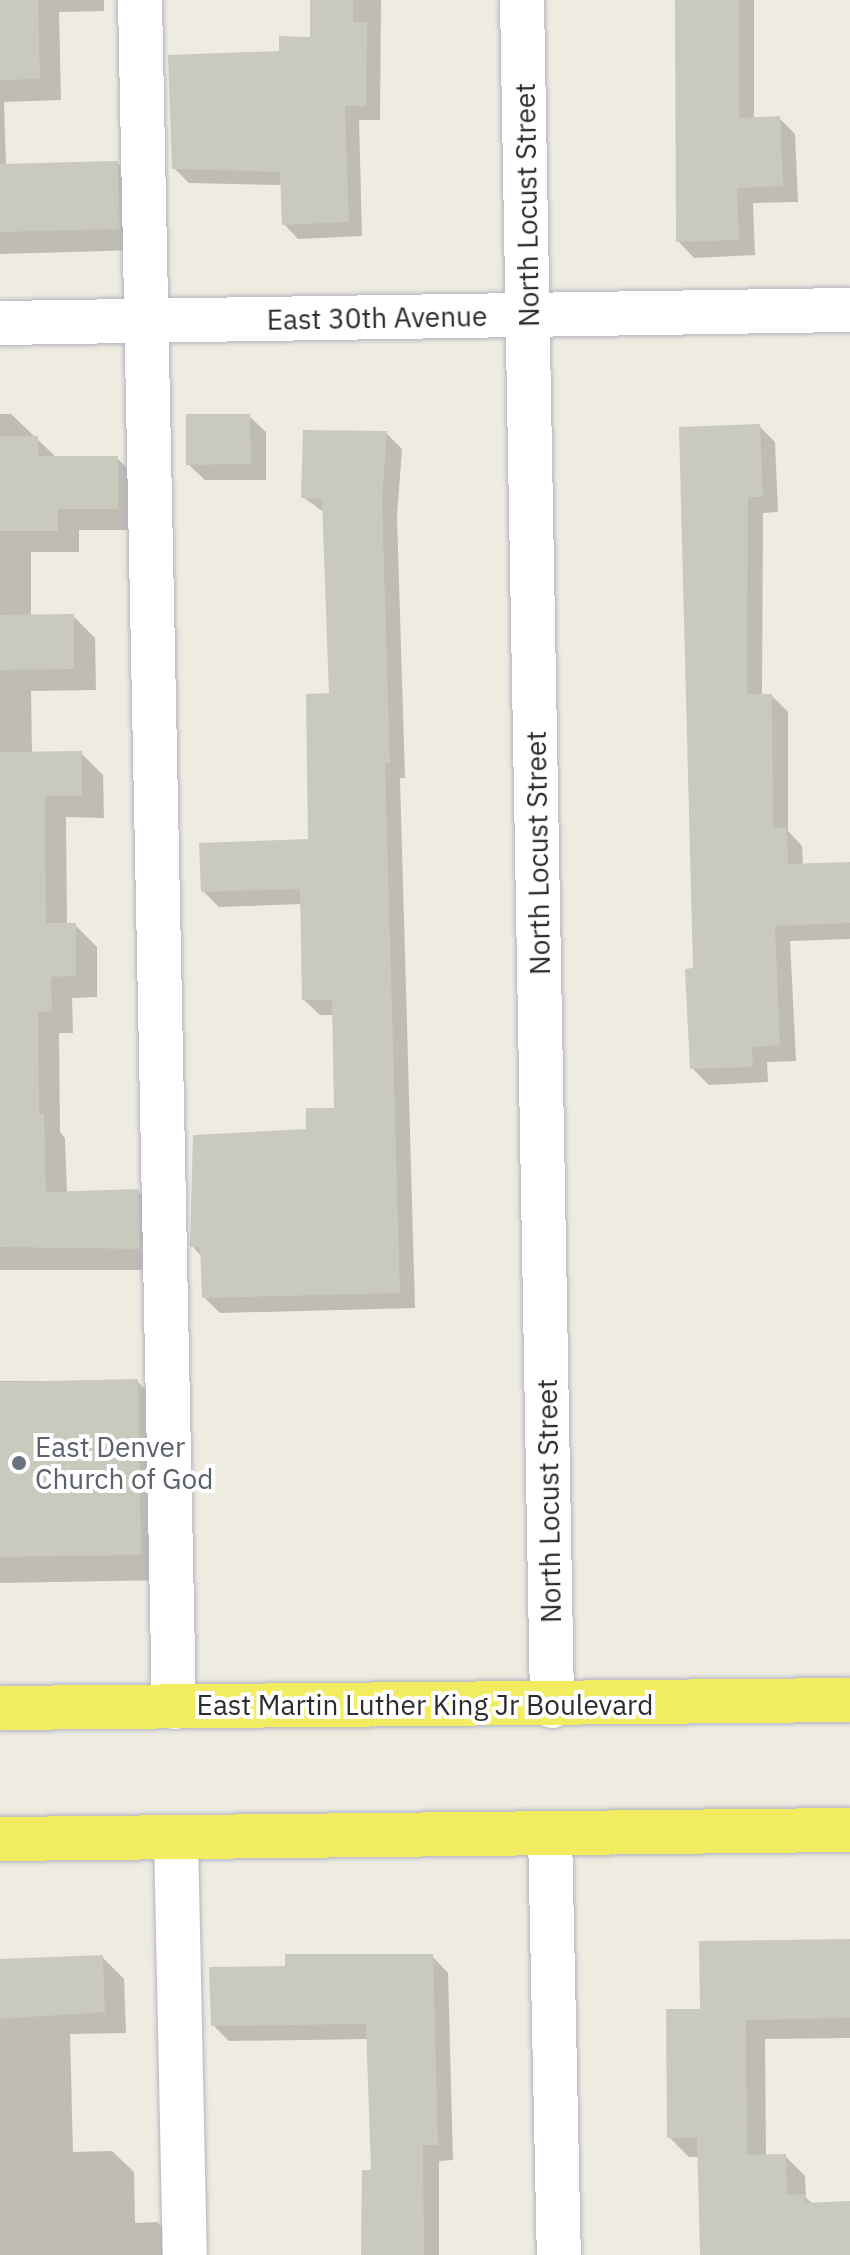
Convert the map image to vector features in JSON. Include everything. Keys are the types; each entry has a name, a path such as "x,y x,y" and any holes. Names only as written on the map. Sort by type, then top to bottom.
{"main road":[{"name":"East Martin Luther King Jr Boulevard","path":"0,1708 552,1706 850,1700"},
{"path":"0,1839 850,1830"}],"street":[{"path":"140,0 174,1707"},
{"name":"North Locust Street","path":"522,0 552,1706"},
{"name":"East 30th Avenue","path":"0,323 850,310"},
{"path":"550,1833 559,2255"},
{"path":"176,1837 185,2255"}],"building":[{"path":"0,0 38,0 40,79 0,80"},
{"path":"310,0 353,0 353,22 367,22 366,106 345,106 349,222 282,225 280,172 172,169 168,55 279,51 279,36 310,37"},
{"path":"675,0 739,0 739,118 780,116 783,186 737,188 739,240 676,242"},
{"path":"118,161 120,229 0,232 0,164"},
{"path":"186,414 250,414 251,464 186,465"},
{"path":"760,424 763,497 748,497 747,694 772,694 773,828 787,827 788,864 850,862 850,923 775,926 780,1045 752,1047 753,1067 690,1069 685,969 693,968 679,427"},
{"path":"303,430 387,431 382,499 390,763 385,763 400,1293 202,1298 200,1247 190,1247 193,1135 306,1129 306,1108 334,1108 332,1000 302,1000 300,889 201,892 199,843 308,839 306,694 329,693 322,499 301,498"},
{"path":"0,436 38,436 38,456 118,456 118,509 58,509 58,531 0,531"},
{"path":"74,614 74,669 0,670 0,615"},
{"path":"82,751 82,796 45,796 46,923 76,923 76,976 51,977 52,1011 38,1012 39,1114 44,1114 46,1192 139,1189 140,1249 0,1247 0,752"},
{"path":"138,1379 141,1555 0,1557 0,1382"},
{"path":"850,1939 850,2018 746,2020 747,2155 786,2154 787,2195 805,2194 805,2203 850,2201 850,2255 700,2255 697,2138 667,2138 666,2009 700,2009 699,1941"},
{"path":"285,1954 433,1954 438,2145 423,2145 424,2255 361,2255 362,2170 371,2170 366,2024 211,2026 209,1967 285,1966"},
{"path":"103,1955 105,2012 0,2019 0,1959"}],"place":[{"name":"East Denver Church of God","path":"19,1463"}]}
